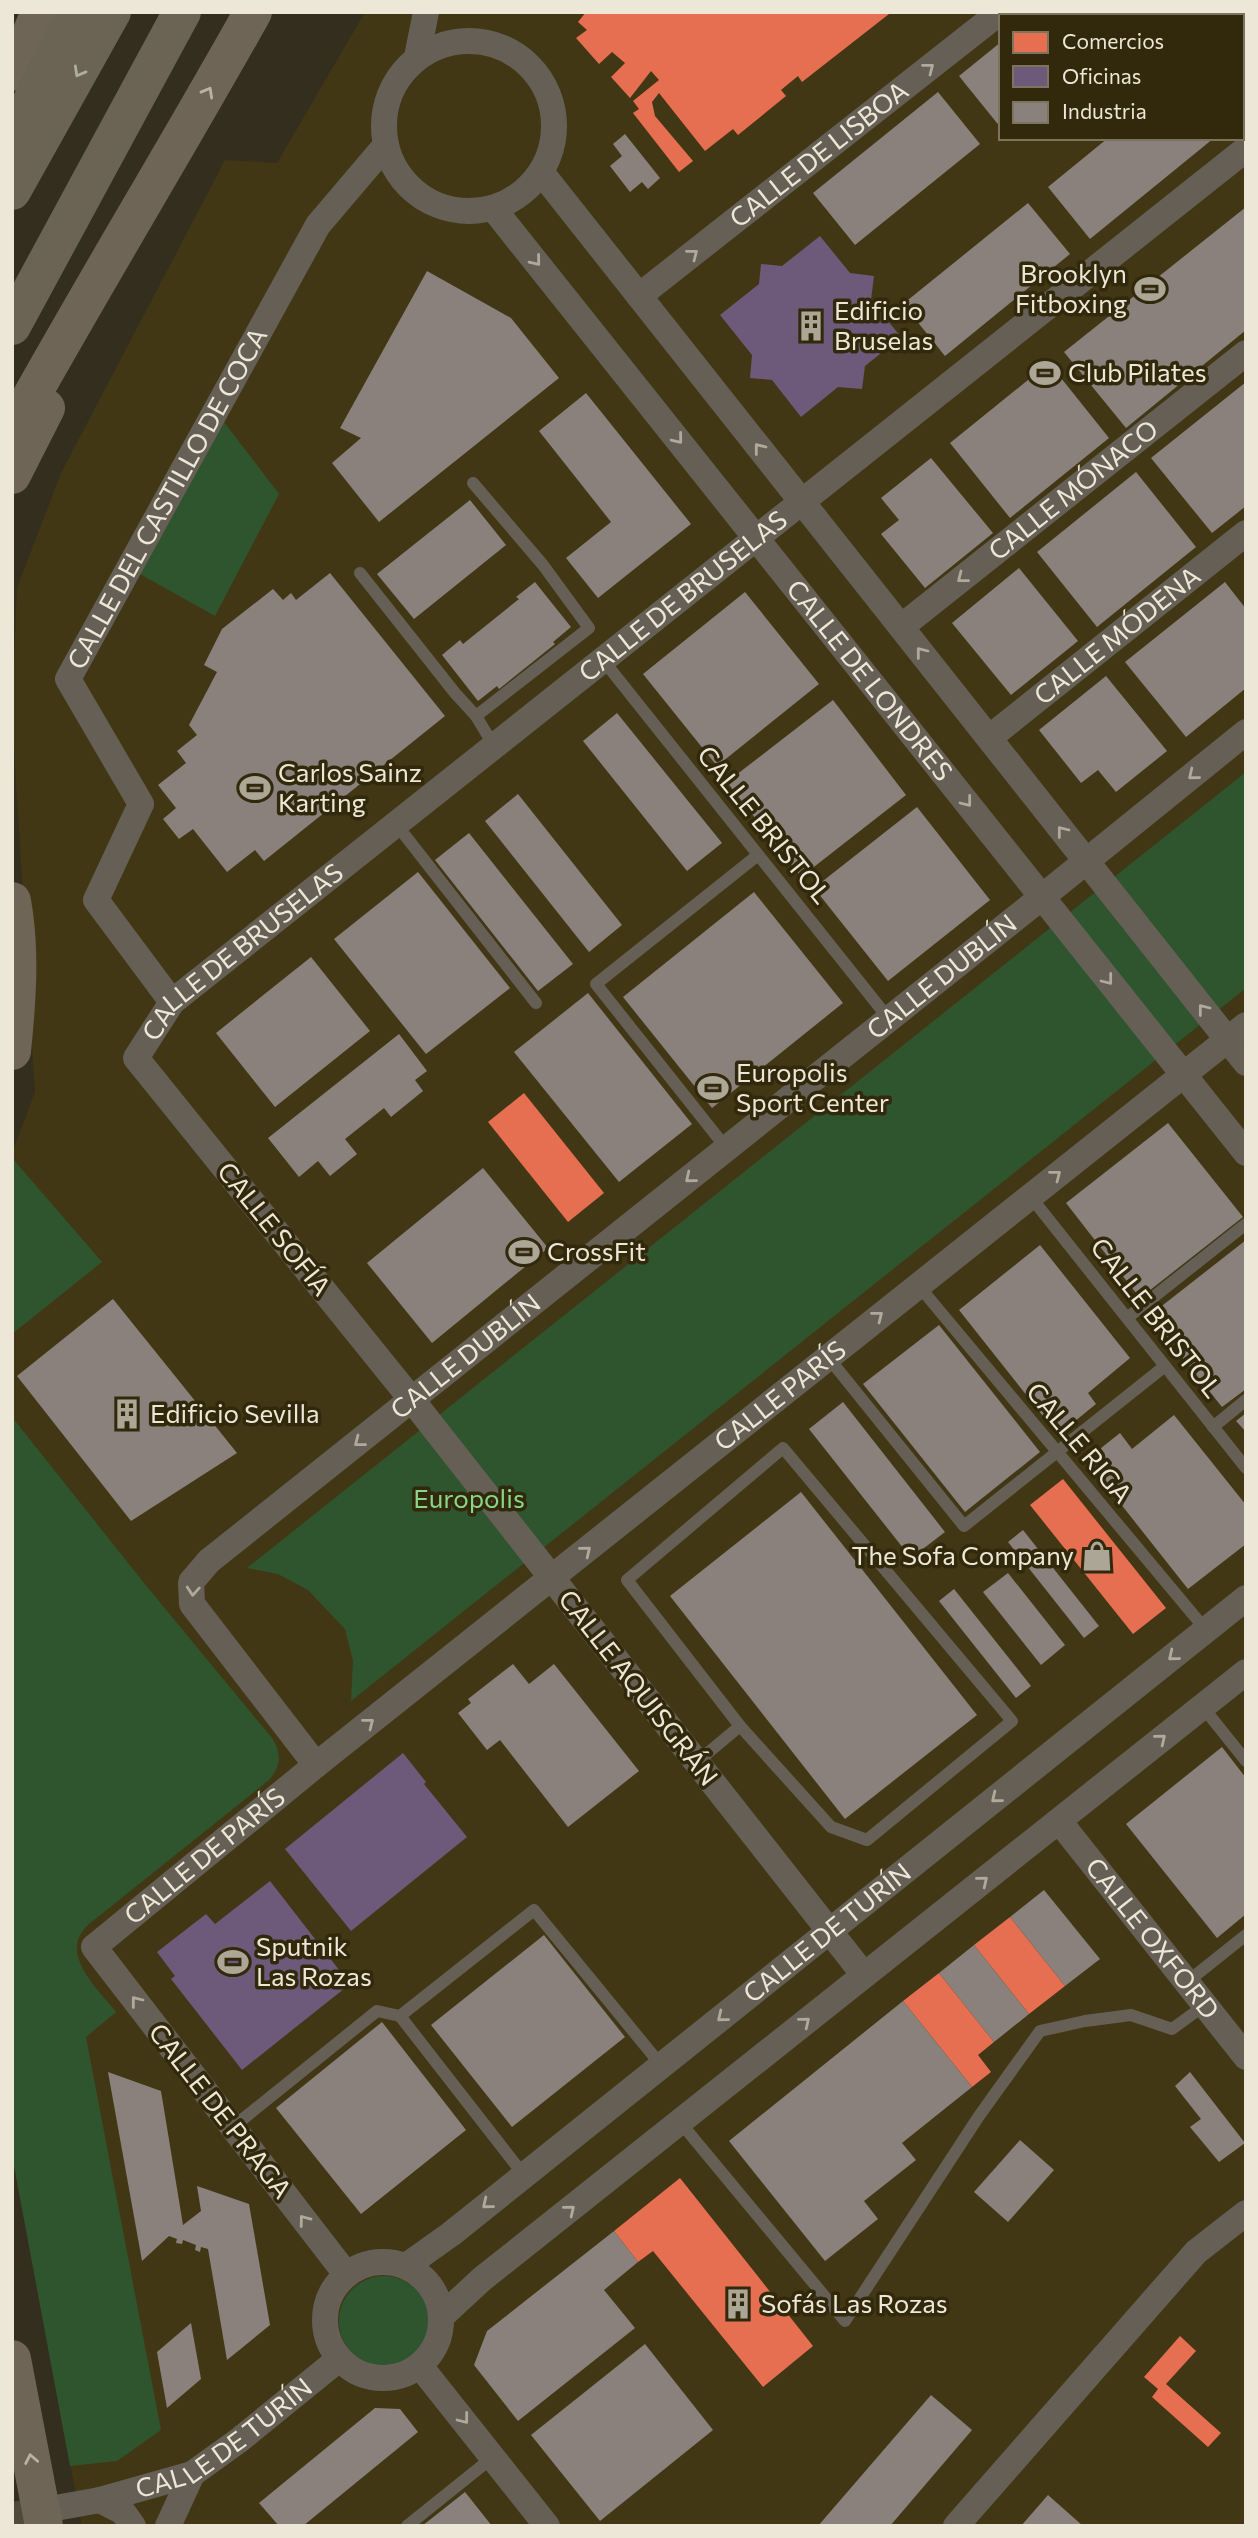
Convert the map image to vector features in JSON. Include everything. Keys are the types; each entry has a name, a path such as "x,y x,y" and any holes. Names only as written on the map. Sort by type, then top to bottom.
{"highway":[{"path":"12,46 39,12"},
{"path":"12,72 39,12"},
{"path":"12,140 77,12"},
{"path":"12,191 112,12"},
{"path":"12,326 182,12"},
{"path":"32,292 108,178 202,12"},
{"path":"12,431 253,12"},
{"path":"12,475 175,151"},
{"path":"12,901 17,929 16,1009 12,1051"},
{"path":"12,2359 52,2516"}],"street":[{"path":"417,57 426,12"},
{"path":"436,12 465,40"},
{"name":"CALLE DE LISBOA","path":"639,296 1000,12"},
{"path":"465,40 496,45 523,60 543,83 554,113 553,144 541,172 521,194 494,208 466,212 438,206 414,192 396,171 386,145 384,120 388,96 400,75 417,57 440,45 465,40"},
{"name":"CALLE DEL CASTILLO DE COCA","path":"172,1002 96,900 141,804 68,680 318,225 386,145"},
{"name":"CALLE DE BRUSELAS","path":"136,1058 172,1002 1246,149"},
{"path":"541,172 1087,862 1236,1032 1246,1063"},
{"name":"CALLE DE LONDRES","path":"494,208 1246,1153"},
{"name":"CALLE MÓNACO","path":"901,627 1246,353"},
{"name":"CALLE MÓDENA","path":"989,738 1246,533"},
{"name":"CALLE DUBLÍN","path":"316,1765 192,1604 191,1582 209,1561 1087,862 1246,732"},
{"name":"CALLE PARÍS","path":"316,1765 1236,1032"},
{"name":"CALLE SOFÍA","path":"136,1058 412,1400"},
{"name":"CALLE AQUISGRÁN","path":"412,1400 864,1975"},
{"name":"CALLE DE TURÍN","path":"407,2266 1246,1598"},
{"path":"442,2316 482,2279 1246,1672"},
{"name":"CALLE DE PARÍS","path":"94,1947 316,1765"},
{"name":"CALLE OXFORD","path":"1059,1821 1246,2057"},
{"name":"CALLE DE PRAGA","path":"94,1947 346,2274"},
{"path":"956,2526 1196,2252 1246,2213"},
{"path":"386,2261 407,2266 420,2274 431,2286 442,2316 440,2335 432,2353 420,2366 399,2377 377,2379 356,2373 338,2359 327,2338 324,2315 331,2292 346,2274 364,2264 386,2261"},
{"name":"CALLE DE TURÍN","path":"52,2516 192,2474 238,2441 338,2359"},
{"path":"420,2366 547,2526"},
{"path":"168,2526 192,2474"},
{"path":"100,2500 123,2512 133,2526"}],"lane":[{"path":"473,483 542,565 589,628 476,716"},
{"path":"360,573 476,716 494,746"},
{"name":"CALLE BRISTOL","path":"603,660 889,1019"},
{"path":"396,824 536,1003"},
{"path":"727,1149 596,984 758,855"},
{"name":"CALLE BRISTOL","path":"1030,1196 1246,1468"},
{"path":"1127,1318 1246,1224"},
{"name":"CALLE RIGA","path":"918,1284 1206,1630"},
{"path":"827,1356 964,1525 1165,1366"},
{"path":"1213,1427 1246,1400"},
{"path":"783,1448 1012,1721 867,1840 831,1827 740,1726 627,1580 783,1448"},
{"path":"1202,1706 1246,1761"},
{"path":"696,1762 740,1726"},
{"path":"400,2016 534,1910 661,2065"},
{"path":"1187,1982 1246,1935"},
{"path":"680,2122 845,2321 979,2116 1040,2031 1084,2021 1131,2015 1172,2029 1205,2005"},
{"path":"233,2127 377,2011 400,2016 523,2174"},
{"path":"408,2526 494,2457"}],"shaded area":[{"path":"365,12 1246,12 1246,2526 82,2526 12,2155 12,1153 35,1092 12,714 17,588 61,473 225,160 277,163"}],"green space":[{"path":"221,418 279,494 215,616 140,574"},
{"name":"Europolis","path":"1246,772 1246,988 351,1701 353,1661 345,1629 308,1590 278,1574 247,1568"},
{"path":"12,1158 102,1262 12,1334"},
{"path":"12,1417 272,1738 279,1754 276,1770 269,1780 89,1924 80,1935 77,1947 83,1970 116,2012 86,2037 161,2430 117,2461 70,2466 12,2155"},
{"path":"384,2276 401,2280 416,2289 425,2304 429,2321 425,2338 416,2353 401,2362 384,2366 367,2362 352,2353 343,2338 339,2321 343,2304 352,2289 367,2280"}],"building: Comercios":[{"path":"586,12 889,14 802,82 798,76 781,90 786,96 738,135 733,129 705,151 659,93 652,102 655,116 693,161 679,172 633,113 639,109 633,101 659,80 651,71 630,98 611,77 625,63 612,52 599,64 576,38 587,30 578,22"},
{"path":"524,1093 604,1193 568,1222 488,1122"},
{"name":"The Sofa Company","path":"1063,1479 1166,1608 1133,1634 1030,1505"},
{"path":"1010,1917 1065,1986 1029,2014 974,1945"},
{"path":"939,1973 994,2042 978,2055 991,2072 972,2087 903,2001"},
{"name":"Sofás Las Rozas","path":"680,2178 813,2346 763,2387 653,2251 638,2262 614,2231"},
{"path":"1180,2336 1196,2351 1166,2384 1221,2433 1208,2447 1152,2397 1158,2389 1144,2377"}],"building: Oficinas":[{"name":"Edificio Bruselas","path":"820,236 850,273 874,276 871,300 901,337 865,366 862,389 838,387 801,417 772,380 750,378 752,355 720,315 759,284 761,264 782,266"},
{"path":"403,1753 467,1837 351,1931 285,1849"},
{"path":"270,1881 350,1984 242,2070 171,1979 175,1976 157,1952 206,1914 215,1924"}],"building: Industria":[{"path":"1037,12 1143,12 1141,14 1035,14"},
{"path":"1209,12 1246,12 1246,58 1244,14"},
{"path":"999,44 999,126 959,76"},
{"path":"938,92 980,144 855,245 813,193"},
{"path":"625,134 660,178 648,189 642,182 630,192 610,166 622,156 613,144"},
{"path":"1106,140 1212,140 1090,239 1048,187"},
{"path":"1028,203 1070,254 945,356 903,304"},
{"path":"1246,207 1246,330 1126,428 1064,352"},
{"path":"427,271 511,318 559,378 379,522 332,463 361,438 340,428"},
{"path":"1049,363 1109,438 1010,518 950,443"},
{"path":"1246,382 1246,506 1212,533 1151,458"},
{"path":"586,393 691,524 598,598 566,558 611,522 539,431"},
{"path":"931,458 993,533 925,588 881,534 899,520 881,498"},
{"path":"1136,472 1196,547 1097,627 1037,552"},
{"path":"470,500 506,545 414,619 377,574"},
{"path":"1019,568 1078,641 1011,695 952,623"},
{"path":"330,573 445,716 264,861 255,850 227,872 193,829 179,839 163,819 176,808 158,785 186,763 177,751 197,735 189,725 217,672 204,665 222,629 273,589 283,600 291,593 296,600"},
{"path":"535,582 571,627 553,642 555,644 499,689 497,686 478,701 442,655 460,640 463,644 519,599 516,597"},
{"path":"1225,582 1246,609 1246,688 1186,737 1125,662"},
{"path":"745,592 819,684 717,766 643,674"},
{"path":"1106,676 1167,751 1116,792 1098,770 1081,783 1039,730"},
{"path":"833,700 906,795 801,877 727,782"},
{"path":"617,713 722,843 687,871 583,741"},
{"path":"518,794 622,925 589,952 485,821"},
{"path":"917,807 990,900 888,981 814,888"},
{"path":"469,833 573,964 538,991 435,860"},
{"path":"418,872 510,988 426,1054 334,939"},
{"path":"754,892 843,1003 712,1108 623,997"},
{"path":"311,957 370,1031 275,1107 216,1033"},
{"path":"588,993 692,1124 619,1182 514,1052"},
{"path":"399,1034 427,1071 415,1080 423,1091 391,1117 384,1108 345,1139 357,1154 330,1176 318,1161 299,1177 268,1138"},
{"path":"1168,1123 1243,1217 1140,1298 1066,1203"},
{"path":"483,1168 548,1248 432,1343 367,1263"},
{"path":"1246,1240 1246,1389 1222,1407 1149,1316"},
{"path":"1040,1245 1130,1358 1088,1393 1096,1404 1058,1435 959,1310"},
{"name":"Edificio Sevilla","path":"113,1299 237,1453 131,1521 17,1376"},
{"path":"939,1325 1040,1452 965,1512 863,1384"},
{"path":"843,1402 945,1532 911,1558 809,1429"},
{"path":"1246,1413 1246,1432 1236,1421"},
{"path":"1174,1415 1246,1505 1246,1544 1188,1589 1086,1460 1120,1433 1132,1449"},
{"path":"801,1492 977,1715 845,1819 670,1596"},
{"path":"1023,1530 1099,1626 1084,1638 1008,1542"},
{"path":"1008,1573 1065,1645 1041,1665 983,1592"},
{"path":"954,1589 1031,1686 1016,1698 939,1601"},
{"path":"513,1664 529,1684 554,1664 639,1771 568,1827 500,1740 487,1750 458,1713 471,1703 468,1699"},
{"path":"1222,1747 1246,1778 1246,1914 1217,1938 1126,1824"},
{"path":"1044,1890 1100,1959 1065,1986 1010,1917"},
{"path":"544,1935 625,2037 512,2127 431,2025"},
{"path":"974,1945 1029,2014 994,2042 939,1973"},
{"path":"903,2001 972,2087 902,2143 916,2160 864,2201 878,2219 825,2261 729,2141"},
{"path":"382,2022 466,2130 361,2214 276,2108"},
{"path":"108,2072 161,2091 183,2225 201,2211 197,2186 249,2204 270,2325 227,2360 208,2249 201,2247 200,2252 195,2250 196,2245 183,2240 182,2244 176,2243 177,2239 169,2236 142,2261"},
{"path":"1190,2072 1245,2143 1219,2162 1190,2127 1201,2119 1175,2086"},
{"path":"1020,2140 1054,2170 1008,2222 974,2192"},
{"path":"614,2231 638,2262 604,2290 635,2328 518,2421 474,2365 487,2331"},
{"path":"191,2323 201,2379 167,2408 157,2352"},
{"path":"645,2344 713,2430 600,2521 531,2435"},
{"path":"931,2395 972,2430 890,2526 818,2526"},
{"path":"375,2408 400,2409 418,2432 303,2526 279,2526 259,2503"},
{"path":"465,2492 492,2526 422,2526"},
{"path":"1048,2495 1083,2526 1021,2526"}],"tunnel":[{"path":"12,2515 56,2508"}],"place":[{"name":"Brooklyn Fitboxing","path":"1150,289"},
{"name":"Edificio Bruselas","path":"811,326"},
{"name":"Club Pilates","path":"1045,373"},
{"name":"Carlos Sainz Karting","path":"255,788"},
{"name":"Europolis Sport Center","path":"713,1088"},
{"name":"CrossFit","path":"524,1252"},
{"name":"Edificio Sevilla","path":"127,1414"},
{"name":"The Sofa Company","path":"1097,1556"},
{"name":"Sputnik Las Rozas","path":"233,1962"},
{"name":"Sofás Las Rozas","path":"738,2304"}]}
